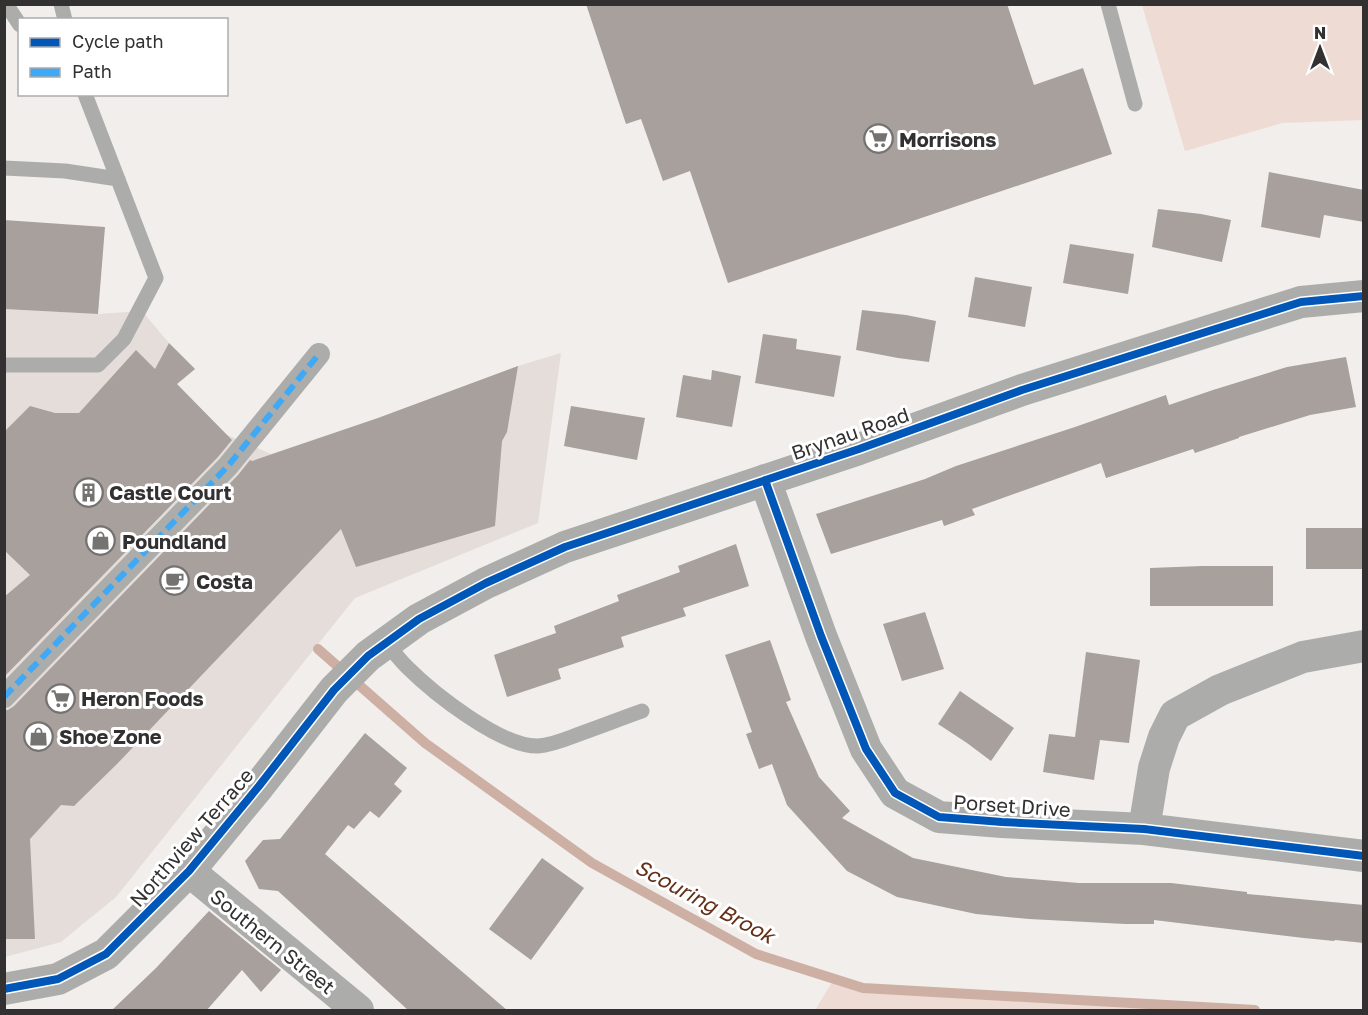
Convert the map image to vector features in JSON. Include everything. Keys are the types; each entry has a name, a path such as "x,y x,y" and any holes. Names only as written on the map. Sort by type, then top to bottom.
{"street":[{"name":"Brynau Road","path":"377,649 419,619 486,583 565,548 859,449 1022,390 1289,305 1364,296"},
{"path":"4,697 228,466 319,354"},
{"name":"Porset Drive","path":"765,480 821,636 866,749 895,793 939,817 1144,829 1364,856"},
{"path":"1144,829 1154,768 1164,737 1175,715 1220,690 1303,657 1364,646"},
{"name":"Northview Terrace","path":"4,989 58,980 106,954 189,871 260,786 334,690 377,649"},
{"name":"Southern Street","path":"189,871 358,1011"}],"lane":[{"path":"6,4 18,22"},
{"path":"1107,4 1135,104"},
{"path":"4,365 98,365 124,339 156,278 86,96"},
{"path":"4,168 65,171 118,179"},
{"path":"377,649 407,667 426,684 486,728 532,746 551,744 642,711"}],"shaded area":[{"path":"1142,5 1363,5 1363,120 1282,123 1185,151"},
{"path":"4,309 98,314 142,311 195,369 177,384 225,434 271,454 378,418 518,366 561,353 538,523 355,598 116,897 61,942 5,957"},
{"path":"834,979 863,988 1255,1010 815,1010"}],"building":[{"name":"Morrisons","path":"586,4 1007,4 1034,85 1083,68 1112,154 728,283 690,171 663,181 641,119 626,124"},
{"path":"1269,172 1364,190 1364,222 1324,215 1320,238 1261,227"},
{"path":"1158,209 1231,220 1222,262 1152,247"},
{"path":"4,220 105,227 98,314 4,309"},
{"path":"1070,244 1134,254 1128,294 1063,283"},
{"path":"975,277 1032,287 1025,327 968,317"},
{"path":"862,310 936,321 929,362 856,350"},
{"path":"763,334 797,339 796,349 841,356 834,397 755,383"},
{"name":"Castle Court","path":"169,343 195,369 177,384 232,440 4,677 4,597 30,575 4,550 4,432 30,406 55,413 79,413 136,350 155,369"},
{"path":"1346,357 1356,407 1310,415 1195,453 1193,449 1106,478 1101,463 972,509 975,515 944,526 942,520 831,554 816,514 925,479 956,466 1166,395 1169,405 1287,367"},
{"path":"518,366 507,432 502,441 495,526 356,567 341,529 117,764 74,806 61,805 30,839 35,939 4,939 4,710 14,706 250,460 378,418"},
{"path":"712,370 741,376 732,427 676,417 683,375 711,380"},
{"path":"571,406 645,418 637,460 564,446"},
{"path":"1306,528 1364,528 1364,569 1306,569"},
{"path":"736,544 749,586 683,608 686,616 621,637 624,647 558,669 561,679 507,697 494,655 556,633 554,626 619,601 617,595 680,572 678,566"},
{"path":"1273,566 1273,606 1150,606 1150,568"},
{"path":"925,612 944,669 902,681 883,624"},
{"path":"770,640 791,700 786,702 819,777 850,811 842,818 913,858 1006,877 1079,883 1171,883 1247,892 1247,894 1364,905 1364,943 1154,920 1154,924 1125,924 976,914 897,897 847,871 787,805 772,764 759,769 746,734 752,732 725,655"},
{"path":"1086,652 1140,660 1129,743 1100,740 1094,780 1043,772 1049,734 1075,737"},
{"path":"960,691 1014,728 991,761 938,724"},
{"path":"365,733 407,768 394,784 402,791 379,818 370,811 354,829 348,825 325,854 508,1011 409,1011 278,891 259,889 245,861 263,840 280,839"},
{"path":"542,858 584,888 531,960 489,929"},
{"path":"209,911 281,970 261,992 242,970 206,1011 111,1011 156,968"}],"waterway":[{"name":"Scouring Brook","path":"318,649 425,743 592,863 756,954 863,988 1255,1010"}],"marked path":[{"path":"4,697 228,466 319,354"}],"cycle path":[{"path":"4,989 58,979 106,954 189,871 334,690 368,656 419,619 486,583 565,547 859,449 1022,390 1301,302 1364,296"},
{"path":"765,480 821,636 866,749 895,793 939,817 1144,829 1364,856"}],"place":[{"name":"Morrisons","path":"878,139"},
{"name":"Castle Court","path":"88,492"},
{"name":"Poundland","path":"101,541"},
{"name":"Costa","path":"175,581"},
{"name":"Heron Foods","path":"60,698"},
{"name":"Shoe Zone","path":"38,736"}]}
